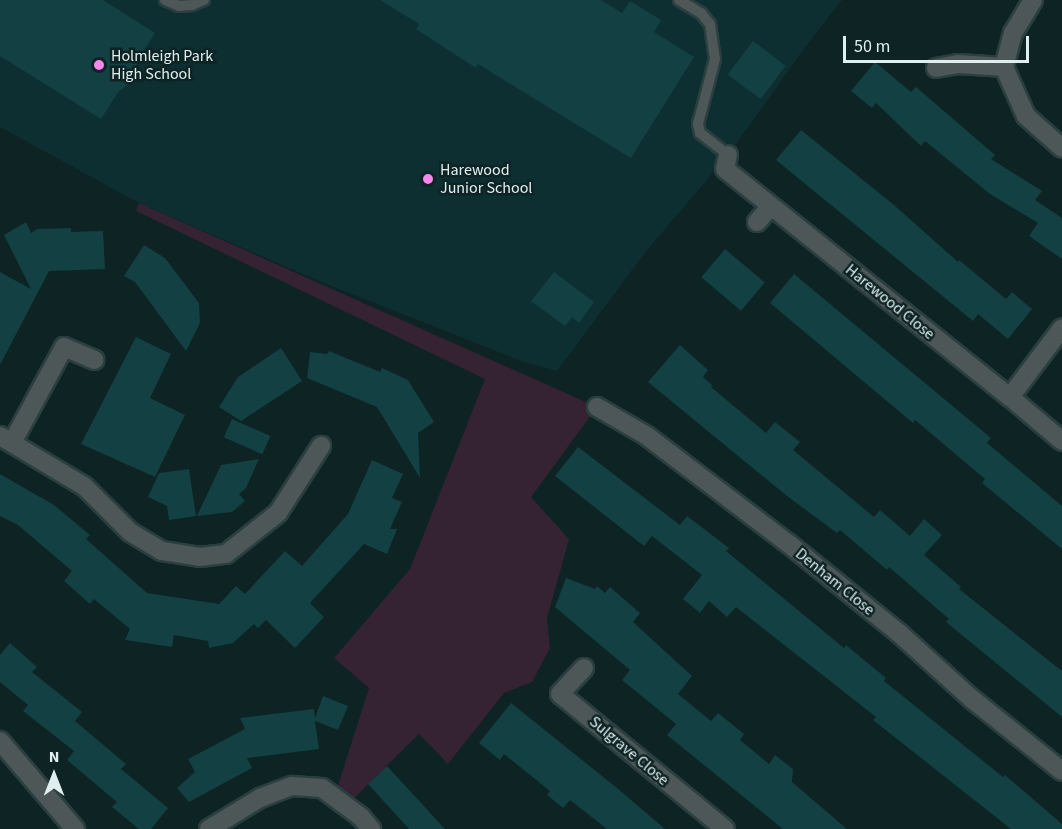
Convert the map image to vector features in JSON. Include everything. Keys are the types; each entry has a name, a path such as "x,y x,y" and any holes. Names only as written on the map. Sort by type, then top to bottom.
{"street":[{"path":"1033,0 1013,33 1004,67 1026,116 1062,148"},
{"path":"936,68 958,64 1004,67"},
{"name":"Harewood Close","path":"728,155 725,169 1011,397 1062,441"},
{"path":"757,222 770,207"},
{"path":"1011,397 1062,328"},
{"path":"93,360 64,347 6,438 84,486 130,532 162,551 200,557 226,554 278,513 321,446"},
{"name":"Denham Close","path":"597,407 647,436 789,544 900,634 972,699 1062,771"},
{"name":"Sulgrave Close","path":"584,668 560,694 725,829"},
{"path":"0,741 75,829"},
{"path":"209,829 260,798 292,786 322,788 361,817 371,829"}],"lane":[{"path":"165,0 179,6 204,0"},
{"path":"679,0 700,13 710,24 715,59 699,124 699,133 728,155"}],"shaded area":[{"name":"Harewood Junior School","path":"0,0 842,0 728,155 643,255 557,371 524,362 319,281 139,203 0,127"},
{"path":"139,203 597,407 531,497 569,539 547,618 550,648 532,682 504,693 448,764 419,734 346,806 334,798 369,688 334,658 410,569 485,379 136,211"}],"building":[{"path":"0,0 103,0 155,33 137,61 134,80 118,92 101,119 0,56"},
{"path":"380,0 601,0 622,13 630,1 661,20 654,32 694,57 631,158 478,64 476,68 416,29 419,24"},
{"path":"753,41 786,66 760,99 728,75"},
{"path":"875,62 911,92 916,87 995,155 991,159 1042,191 1035,200 1062,218 1062,259 1029,236 1038,223 990,194 925,141 921,146 876,103 872,108 851,91"},
{"path":"801,130 894,205 958,262 959,260 1006,299 1012,292 1032,309 1008,339 978,314 973,321 776,160"},
{"path":"26,222 31,233 37,229 71,228 71,232 103,231 105,269 49,271 0,365 0,272 31,289 4,235"},
{"path":"144,245 165,258 199,303 200,323 186,351 135,282 124,276"},
{"path":"725,249 765,282 741,311 701,277"},
{"path":"554,272 594,302 579,323 572,317 565,326 531,301"},
{"path":"794,274 991,438 987,443 1062,506 1062,549 982,483 985,479 915,420 913,423 770,303"},
{"path":"136,337 171,354 150,398 185,415 155,477 81,444"},
{"path":"680,345 708,370 703,377 713,386 711,387 766,433 775,422 800,442 793,450 874,517 880,510 910,536 924,519 942,535 924,555 961,587 959,589 1062,671 1062,717 946,622 949,619 889,567 887,570 840,530 837,533 787,496 648,382"},
{"path":"281,348 302,381 241,421 219,407 238,377"},
{"path":"329,351 380,372 382,368 408,380 434,422 418,433 420,478 377,407 307,378 310,352 327,354"},
{"path":"232,419 270,436 262,454 224,437"},
{"path":"578,447 680,525 687,516 729,548 726,551 844,648 846,645 886,678 884,681 1003,777 1005,775 1062,824 1062,829 1011,829 873,720 876,717 736,607 727,617 709,601 700,613 683,599 702,575 652,536 644,546 555,476"},
{"path":"259,459 246,488 239,494 245,501 232,512 197,516 221,465"},
{"path":"372,460 403,474 392,498 402,502 390,529 397,529 387,554 364,544 310,603 324,617 295,648 266,620 258,628 254,624 233,643 209,648 208,641 174,635 172,647 125,640 130,629 94,599 90,604 64,581 72,571 18,525 0,516 0,474 54,505 90,535 86,539 147,593 219,604 236,586 245,594 285,551 302,566 348,514"},
{"path":"189,469 196,516 169,520 167,506 148,497 159,473"},
{"path":"566,578 595,589 597,586 605,593 610,587 640,613 633,622 692,676 678,694 711,721 718,713 744,734 740,740 769,764 775,755 793,769 792,782 847,829 783,829 667,735 676,724 622,680 630,670 555,607"},
{"path":"10,643 37,667 32,672 82,712 75,721 126,764 121,769 168,808 151,829 139,829 112,807 117,802 67,760 74,751 23,711 28,705 0,682 0,655"},
{"path":"323,696 348,706 338,730 315,721 319,749 247,758 252,768 189,802 177,788 195,772 188,759 245,729 240,718 314,709 315,718"},
{"path":"511,703 665,829 607,829 570,800 563,808 547,795 550,791 504,754 500,760 479,743"},
{"path":"387,766 445,829 409,829 368,784"}],"place":[{"name":"Holmleigh Park High School","path":"99,65"},
{"name":"Harewood Junior School","path":"428,179"}]}
